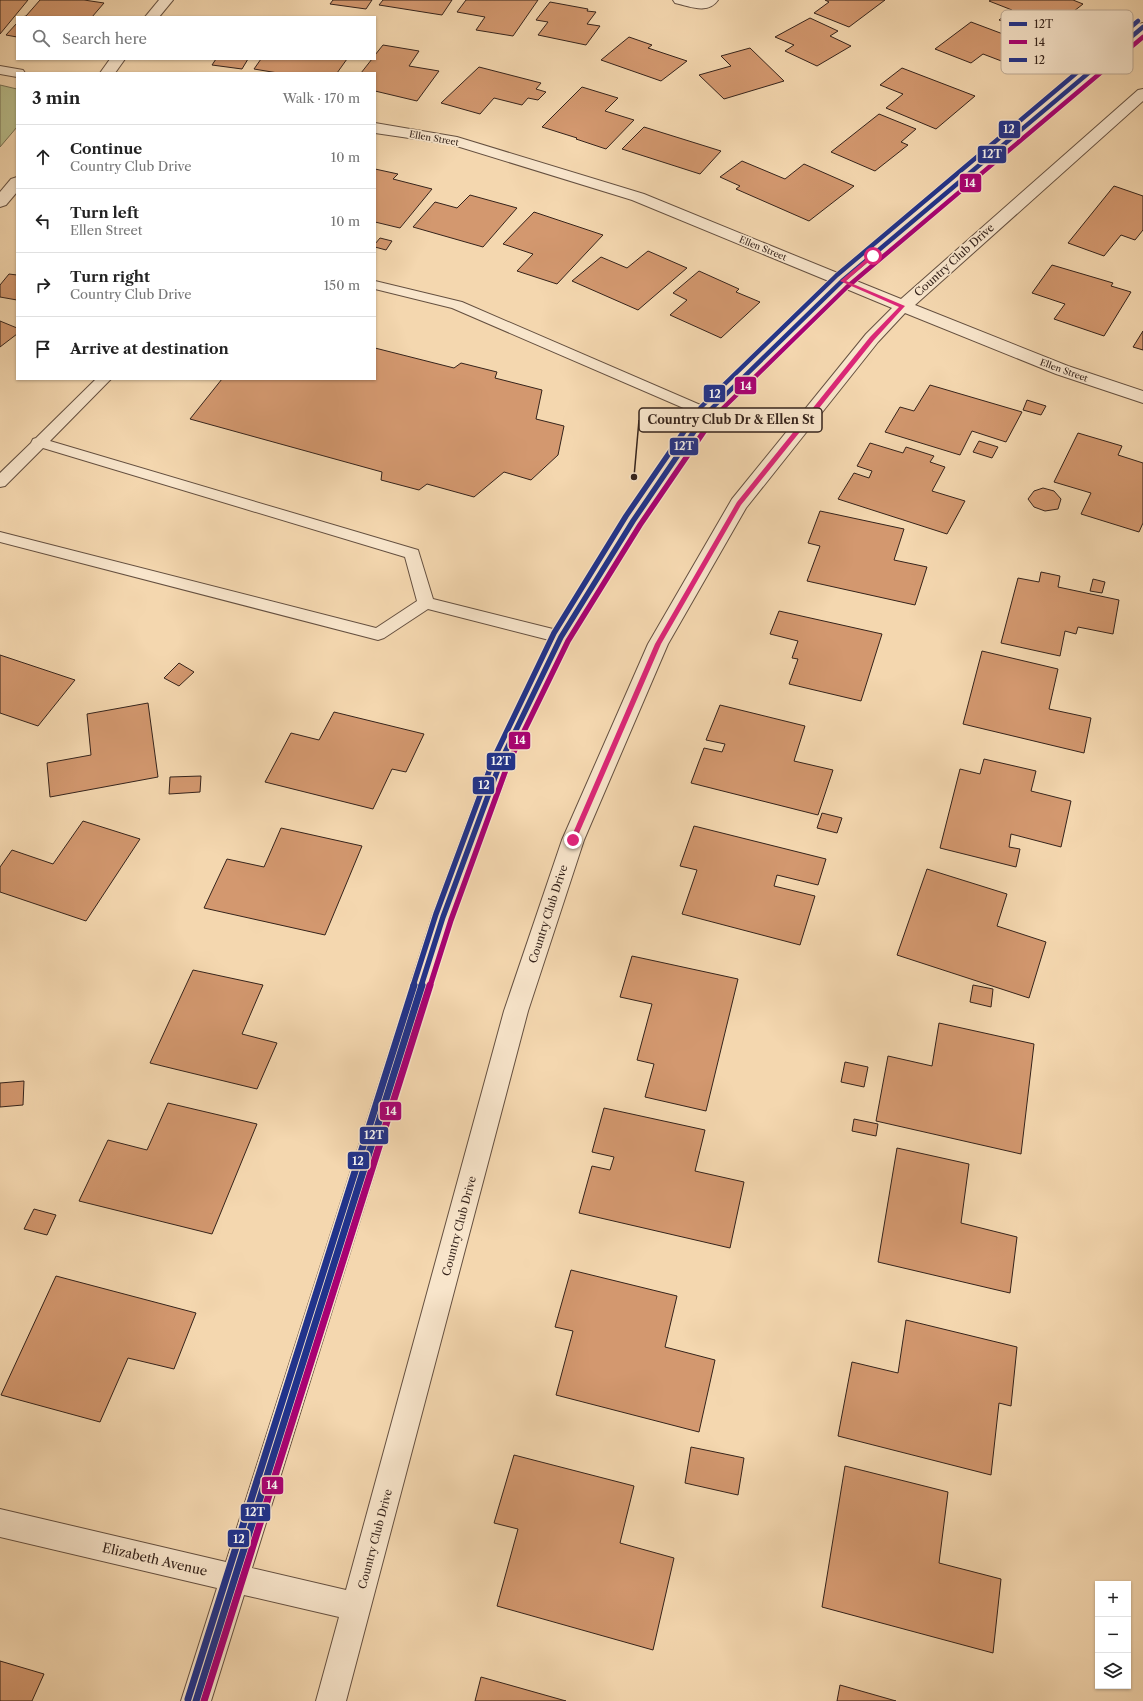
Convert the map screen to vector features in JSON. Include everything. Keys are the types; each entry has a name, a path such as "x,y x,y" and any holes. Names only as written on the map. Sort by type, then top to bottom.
{"street":[{"path":"153,16 166,0"},
{"path":"680,0 703,5 711,0"},
{"path":"1133,35 1143,27"},
{"path":"107,72 117,60"},
{"path":"0,70 16,73"},
{"path":"196,1701 443,917 501,761 561,637 633,521 707,412 842,281 1087,74"},
{"name":"Country Club Drive","path":"331,1701 516,1011 573,840 658,644 739,504 872,338 902,306 1143,92"},
{"name":"Ellen Street","path":"376,128 452,140 638,197 1062,370 1143,397"},
{"path":"0,202 16,183"},
{"name":"Elizabeth Avenue","path":"0,1523 357,1607"}],"lane":[{"path":"376,285 457,305 707,412"},
{"path":"0,482 38,442 103,380"},
{"path":"38,442 412,554 426,603"},
{"path":"0,537 378,634 426,603 561,637"}],"green space":[{"path":"0,85 16,89 16,128 0,147"}],"building":[{"path":"0,0 28,0 0,34"},
{"path":"40,0 84,0 104,3 93,16 26,16"},
{"path":"333,0 372,0 366,9 330,4"},
{"path":"383,0 452,0 442,15 379,5"},
{"path":"466,0 538,0 513,36 476,30 485,17 457,12"},
{"path":"825,0 885,0 849,27 814,13 829,2"},
{"path":"1073,0 1083,4 1075,10 1012,10 989,1"},
{"path":"550,2 588,9 587,11 596,12 587,24 600,26 586,45 538,35 548,22 536,20"},
{"path":"810,18 838,31 830,36 851,46 817,66 785,51 794,45 775,37"},
{"path":"971,22 1001,33 1001,61 983,54 971,63 935,49"},
{"path":"16,24 16,37 6,35"},
{"path":"629,37 652,45 648,48 687,61 661,81 601,60"},
{"path":"383,45 419,51 409,66 439,71 417,101 376,91 376,72 362,72 371,60 376,60 376,54"},
{"path":"750,48 784,81 724,99 699,75 731,66 721,56"},
{"path":"215,60 247,60 242,69 212,65"},
{"path":"260,60 346,60 338,72 272,72 254,69"},
{"path":"479,67 541,83 536,89 546,92 538,100 528,98 522,105 494,98 480,114 441,103"},
{"path":"902,68 975,96 936,129 886,108 903,94 880,85"},
{"path":"582,87 618,98 605,111 634,120 606,149 542,127"},
{"path":"879,114 916,129 901,142 908,145 875,171 831,152"},
{"path":"644,127 721,151 700,174 622,149"},
{"path":"742,161 785,179 804,164 854,186 809,221 736,189 740,186 720,177"},
{"path":"376,169 398,174 393,179 432,189 400,228 376,222"},
{"path":"1114,186 1143,196 1143,230 1135,240 1121,235 1104,256 1068,243"},
{"path":"470,195 517,208 483,247 413,227 435,202 457,208"},
{"path":"534,212 603,235 557,284 517,271 533,254 503,244"},
{"path":"380,238 392,241 386,250 376,247 376,243"},
{"path":"648,251 687,268 638,310 572,281 601,257 627,268"},
{"path":"1052,265 1113,283 1111,286 1131,292 1104,336 1054,319 1065,304 1032,293"},
{"path":"699,271 739,289 736,292 760,302 721,338 670,315 687,300 673,293"},
{"path":"9,274 16,275 16,300 0,297 0,285"},
{"path":"0,321 16,328 16,335 0,347"},
{"path":"1143,331 1143,350 1133,347"},
{"path":"376,348 454,368 461,363 497,372 495,378 542,390 536,419 564,426 558,455 531,480 504,472 474,497 427,484 419,490 381,480 382,472 190,419 221,380 376,380"},
{"path":"930,385 1022,412 1006,442 972,431 960,455 885,432 900,407 914,411"},
{"path":"1027,400 1046,406 1041,415 1023,410"},
{"path":"1078,433 1122,446 1118,455 1143,463 1143,523 1139,532 1081,514 1091,493 1054,482"},
{"path":"979,441 998,447 992,458 973,452"},
{"path":"870,443 903,453 906,447 934,456 930,462 945,467 932,491 965,501 947,534 838,499 854,473 869,478 872,471 857,466"},
{"path":"1043,488 1054,491 1061,499 1058,509 1045,511 1034,507 1028,499 1034,491"},
{"path":"820,511 904,529 894,560 927,567 915,605 807,581 820,546 808,543"},
{"path":"1041,572 1060,576 1058,587 1119,600 1113,634 1078,627 1076,634 1065,631 1060,656 1001,643 1018,578 1039,582"},
{"path":"1093,579 1105,582 1102,593 1090,591"},
{"path":"779,611 882,634 861,701 789,684 798,659 792,658 798,641 770,634"},
{"path":"982,651 1058,669 1049,709 1091,718 1084,753 963,724"},
{"path":"0,655 75,680 38,726 0,713"},
{"path":"179,663 194,672 179,686 164,678"},
{"path":"148,703 158,777 50,797 47,763 91,755 87,714"},
{"path":"720,705 805,726 794,761 833,770 818,815 691,783 704,748 722,752 725,744 706,740"},
{"path":"334,712 424,734 406,772 392,769 373,809 265,782 291,733 319,740"},
{"path":"984,759 1036,771 1031,791 1071,801 1061,847 1011,834 1009,847 1020,849 1016,867 940,848 960,769 980,774"},
{"path":"201,776 200,792 169,794 170,777"},
{"path":"822,813 842,818 837,833 817,828"},
{"path":"83,821 140,839 86,921 0,892 0,867 12,850 53,864"},
{"path":"694,826 826,859 818,885 777,875 774,886 815,896 800,945 682,914 697,870 680,866"},
{"path":"281,828 362,846 325,935 204,908 227,859 264,867"},
{"path":"927,869 1007,894 997,926 1046,942 1029,998 897,955"},
{"path":"632,956 738,979 706,1111 645,1097 654,1064 637,1060 652,1004 620,997"},
{"path":"193,970 263,985 242,1034 277,1043 257,1089 150,1063"},
{"path":"973,985 993,989 991,1007 970,1002"},
{"path":"939,1023 1034,1044 1021,1154 876,1121 888,1056 932,1066"},
{"path":"845,1062 868,1067 864,1087 841,1082"},
{"path":"24,1081 23,1105 0,1107 0,1083"},
{"path":"168,1103 257,1124 212,1234 79,1201 108,1140 147,1150"},
{"path":"604,1108 705,1130 695,1171 744,1182 730,1248 579,1213 592,1166 610,1170 614,1157 592,1152"},
{"path":"854,1119 878,1124 876,1136 852,1131"},
{"path":"897,1148 969,1164 961,1223 1017,1237 1010,1293 878,1262"},
{"path":"34,1209 56,1215 47,1235 24,1229"},
{"path":"571,1270 677,1296 665,1347 715,1360 699,1432 556,1395 573,1331 555,1327"},
{"path":"56,1276 196,1313 174,1369 128,1358 100,1422 1,1395"},
{"path":"906,1320 1017,1347 1011,1406 999,1403 991,1475 838,1436 852,1362 898,1373"},
{"path":"691,1447 744,1458 738,1495 685,1483"},
{"path":"514,1455 634,1486 620,1543 674,1558 653,1650 497,1606 518,1529 494,1523"},
{"path":"845,1466 948,1492 939,1563 1001,1579 993,1653 822,1607"},
{"path":"0,1661 44,1674 32,1701 0,1701"},
{"path":"481,1677 566,1701 475,1701"},
{"path":"840,1685 896,1701 837,1701"}],"transit line":[{"name":"12","path":"1133,25 1138,21"},
{"name":"12T","path":"1133,35 1143,27"},
{"name":"14","path":"1133,45 1143,37"},
{"name":"12","path":"188,1699 436,914 494,758 554,633 626,516 701,407 837,275 1075,74"},
{"name":"12T","path":"196,1701 443,917 501,761 561,637 633,521 707,413 842,281 1087,74"},
{"name":"14","path":"204,1701 451,920 508,764 568,641 640,525 713,418 847,287 1099,74"}],"place":[{"name":"Country Club Dr & Ellen St","path":"634,477"}],"route":[{"path":"573,840 658,644 739,504 872,338 902,306 842,281 873,256"}]}
